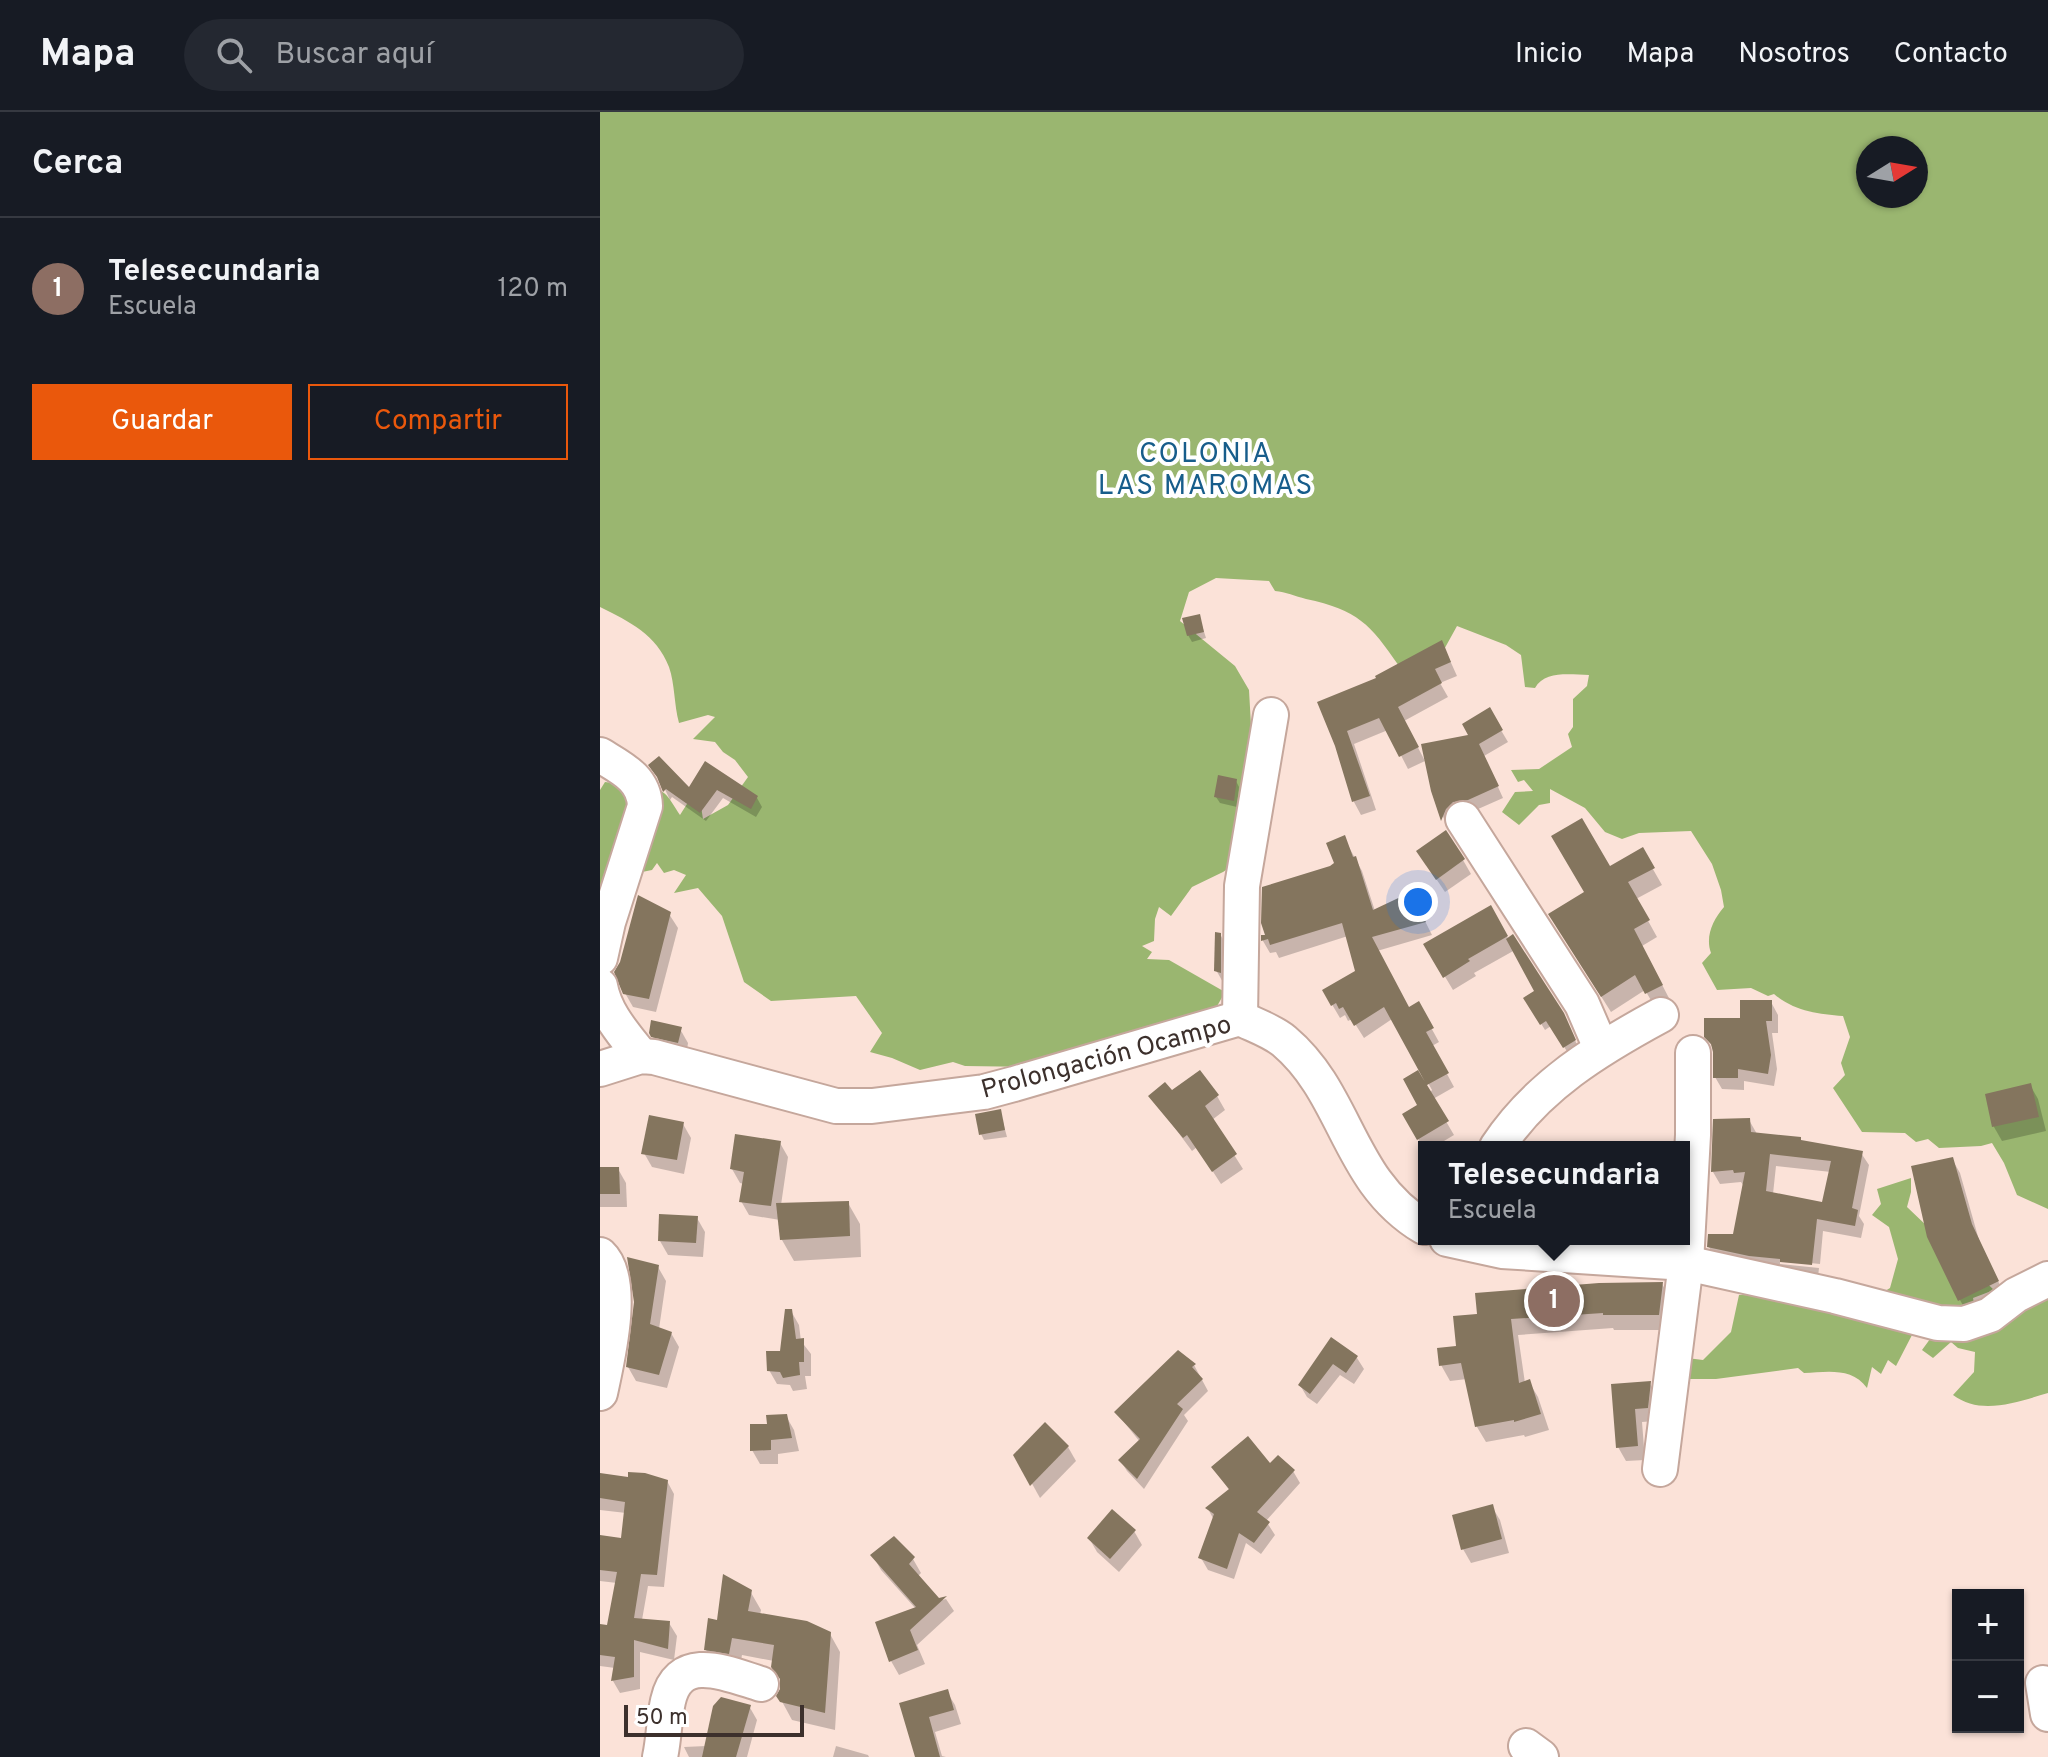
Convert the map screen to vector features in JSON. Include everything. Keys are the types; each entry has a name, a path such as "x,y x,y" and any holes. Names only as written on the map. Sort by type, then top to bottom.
{"street":[{"path":"1240,1018 1242,886 1271,715"},
{"path":"600,755 640,784 645,806 608,922 600,958"},
{"path":"1463,819 1582,1004 1601,1048"},
{"path":"600,986 602,999 612,1019 641,1056 600,1069"},
{"path":"1502,1141 1532,1104 1558,1080 1601,1048 1661,1015"},
{"name":"Prolongación Ocampo","path":"641,1056 821,1104 861,1106 984,1092 1240,1018 1282,1039 1307,1064 1326,1092 1362,1165 1391,1201 1418,1222"},
{"path":"1690,1190 1693,1053"},
{"path":"1474,1245 1502,1251 1686,1263 1835,1296 1938,1323 1964,1324 1990,1315 2016,1295 2048,1279"},
{"path":"1660,1469 1687,1245"},
{"path":"600,1255 611,1272 614,1300 600,1393"},
{"path":"660,1757 668,1700 674,1683 683,1674 692,1670 716,1671 761,1684"}],"green space":[{"path":"600,112 2048,112 2048,1209 2017,1195 1992,1143 1939,1148 1928,1139 1916,1142 1905,1133 1862,1132 1833,1088 1845,1075 1841,1063 1850,1037 1843,1016 1807,1011 1774,994 1768,996 1751,988 1717,990 1702,963 1711,953 1711,928 1724,907 1712,864 1691,831 1639,833 1622,839 1605,832 1585,808 1550,789 1550,803 1539,805 1519,825 1502,812 1515,792 1533,791 1524,780 1518,782 1511,770 1539,769 1572,747 1568,734 1573,727 1573,699 1587,686 1589,675 1552,676 1539,682 1535,688 1525,687 1521,655 1506,645 1457,626 1441,655 1399,666 1371,629 1351,614 1324,603 1275,591 1269,581 1216,578 1189,592 1180,621 1235,666 1249,690 1258,849 1223,872 1192,887 1171,916 1159,907 1154,941 1142,946 1152,952 1147,959 1169,960 1225,992 1216,1008 1035,1067 965,1066 953,1062 920,1070 870,1052 882,1033 856,996 771,1001 744,982 722,916 698,888 674,893 686,875 674,870 664,873 657,863 652,870 642,872 628,914 600,959 600,790 605,782 658,789 680,815 692,796 700,800 703,819 728,805 748,777 715,742 693,739 715,717 708,715 679,723 671,674 664,656 649,637 600,607"},
{"path":"1911,1178 1907,1207 1994,1290 1973,1298 1974,1303 2048,1278 2048,1393 1999,1405 1975,1405 1964,1401 1953,1395 1974,1372 1975,1352 1958,1348 1951,1342 1933,1358 1922,1350 1933,1335 1912,1335 1896,1366 1888,1360 1881,1374 1872,1367 1867,1388 1847,1374 1804,1373 1798,1368 1716,1379 1674,1379 1687,1358 1703,1360 1731,1332 1739,1295 1816,1296 1864,1304 1890,1288 1898,1259 1889,1227 1872,1215 1881,1204 1877,1189"}],"building":[{"path":"1200,614 1204,632 1187,636 1182,618"},
{"path":"1442,640 1451,662 1435,669 1442,683 1398,707 1419,747 1399,757 1379,718 1347,731 1370,796 1352,802 1335,746 1317,702 1376,678"},
{"path":"1490,707 1503,730 1479,744 1499,786 1468,800 1453,802 1441,821 1421,744 1468,735 1462,724"},
{"path":"659,756 689,787 705,761 758,796 751,809 717,790 700,813 666,789 663,792 648,765"},
{"path":"1218,775 1237,779 1234,801 1214,797"},
{"path":"1582,818 1610,866 1643,847 1655,868 1628,882 1650,920 1634,929 1663,985 1645,994 1635,975 1601,997 1548,914 1584,892 1551,836"},
{"path":"1446,830 1465,859 1436,880 1416,851"},
{"path":"1345,835 1353,857 1356,856 1373,910 1411,892 1426,922 1372,937 1409,1007 1419,1001 1434,1028 1426,1032 1449,1073 1427,1085 1449,1121 1417,1140 1402,1114 1417,1105 1403,1079 1418,1070 1425,1082 1384,1007 1354,1026 1343,1007 1339,1009 1336,1003 1331,1006 1322,990 1355,971 1342,923 1270,945 1268,939 1261,941 1261,935 1265,935 1261,923 1262,887 1330,866 1334,863 1326,843"},
{"path":"638,895 671,912 649,999 623,994 614,972 620,962"},
{"path":"1491,905 1508,936 1443,978 1423,944"},
{"path":"1215,932 1221,933 1221,973 1214,971"},
{"path":"1513,934 1564,1013 1576,1040 1563,1048 1546,1021 1540,1025 1523,998 1534,991 1506,939"},
{"path":"1740,1000 1772,1000 1772,1021 1766,1021 1771,1055 1768,1074 1738,1069 1738,1078 1713,1078 1713,1052 1711,1044 1704,1037 1704,1018 1740,1018"},
{"path":"651,1020 682,1027 678,1043 651,1037"},
{"path":"1200,1070 1219,1095 1205,1106 1237,1154 1212,1172 1187,1135 1183,1138 1148,1096 1165,1082 1172,1090"},
{"path":"2031,1083 2039,1117 1992,1127 1985,1094"},
{"path":"1001,1109 1005,1130 979,1135 975,1114"},
{"path":"649,1115 684,1122 677,1160 641,1154"},
{"path":"1750,1118 1751,1132 1801,1137 1801,1140 1863,1151 1852,1208 1858,1210 1855,1226 1817,1219 1812,1265 1780,1262 1780,1259 1707,1247 1708,1234 1733,1234 1745,1172 1711,1172 1713,1119","holes":["1770,1154 1831,1161 1822,1202 1766,1191"]},
{"path":"735,1134 781,1141 771,1206 739,1202 744,1172 730,1169"},
{"path":"1953,1157 1972,1224 1999,1281 1958,1301 1927,1237 1911,1166"},
{"path":"600,1167 619,1167 620,1194 600,1194"},
{"path":"849,1201 850,1236 780,1240 776,1203"},
{"path":"659,1214 698,1216 696,1243 658,1241"},
{"path":"627,1257 659,1265 650,1324 672,1332 659,1375 626,1367 634,1302"},
{"path":"1663,1282 1659,1315 1603,1313 1511,1319 1519,1383 1530,1379 1541,1414 1514,1422 1475,1427 1461,1363 1439,1366 1437,1348 1456,1346 1453,1316 1477,1314 1475,1293 1599,1283"},
{"path":"785,1309 792,1309 796,1339 804,1338 804,1362 799,1362 800,1375 783,1378 780,1372 767,1371 766,1351 780,1351"},
{"path":"1331,1337 1358,1356 1346,1373 1333,1364 1310,1394 1298,1385"},
{"path":"1178,1350 1196,1364 1192,1367 1203,1379 1177,1404 1183,1409 1137,1479 1118,1460 1140,1439 1114,1412"},
{"path":"1651,1381 1648,1408 1635,1409 1638,1446 1616,1448 1611,1384"},
{"path":"787,1414 792,1438 771,1440 771,1450 750,1451 750,1424 767,1424 766,1415"},
{"path":"1045,1422 1069,1446 1030,1486 1013,1455"},
{"path":"1248,1436 1270,1463 1278,1455 1295,1470 1257,1512 1270,1522 1254,1543 1239,1533 1227,1569 1198,1558 1214,1514 1205,1508 1229,1489 1211,1467"},
{"path":"628,1472 668,1480 657,1575 641,1574 634,1618 670,1621 668,1649 634,1640 634,1677 611,1681 615,1657 600,1655 600,1624 607,1625 617,1572 600,1570 600,1535 621,1538 625,1502 600,1498 600,1473 628,1477"},
{"path":"1493,1504 1502,1539 1461,1550 1452,1515"},
{"path":"1112,1509 1136,1530 1110,1559 1087,1538"},
{"path":"894,1536 915,1557 909,1564 939,1598 947,1596 910,1630 918,1650 889,1662 875,1622 916,1607 870,1555"},
{"path":"723,1574 752,1590 748,1611 807,1621 831,1632 825,1713 780,1702 776,1696 780,1679 771,1667 774,1645 732,1638 729,1654 704,1650 708,1618 717,1620"},
{"path":"948,1689 954,1710 929,1717 940,1757 915,1757 899,1703"},
{"path":"721,1697 751,1705 736,1757 702,1757 713,1706"}],"place":[{"name":"Telesecundaria","path":"1554,1301"}],"district":[{"name":"COLONIA LAS MAROMAS","path":"1206,468"}]}
